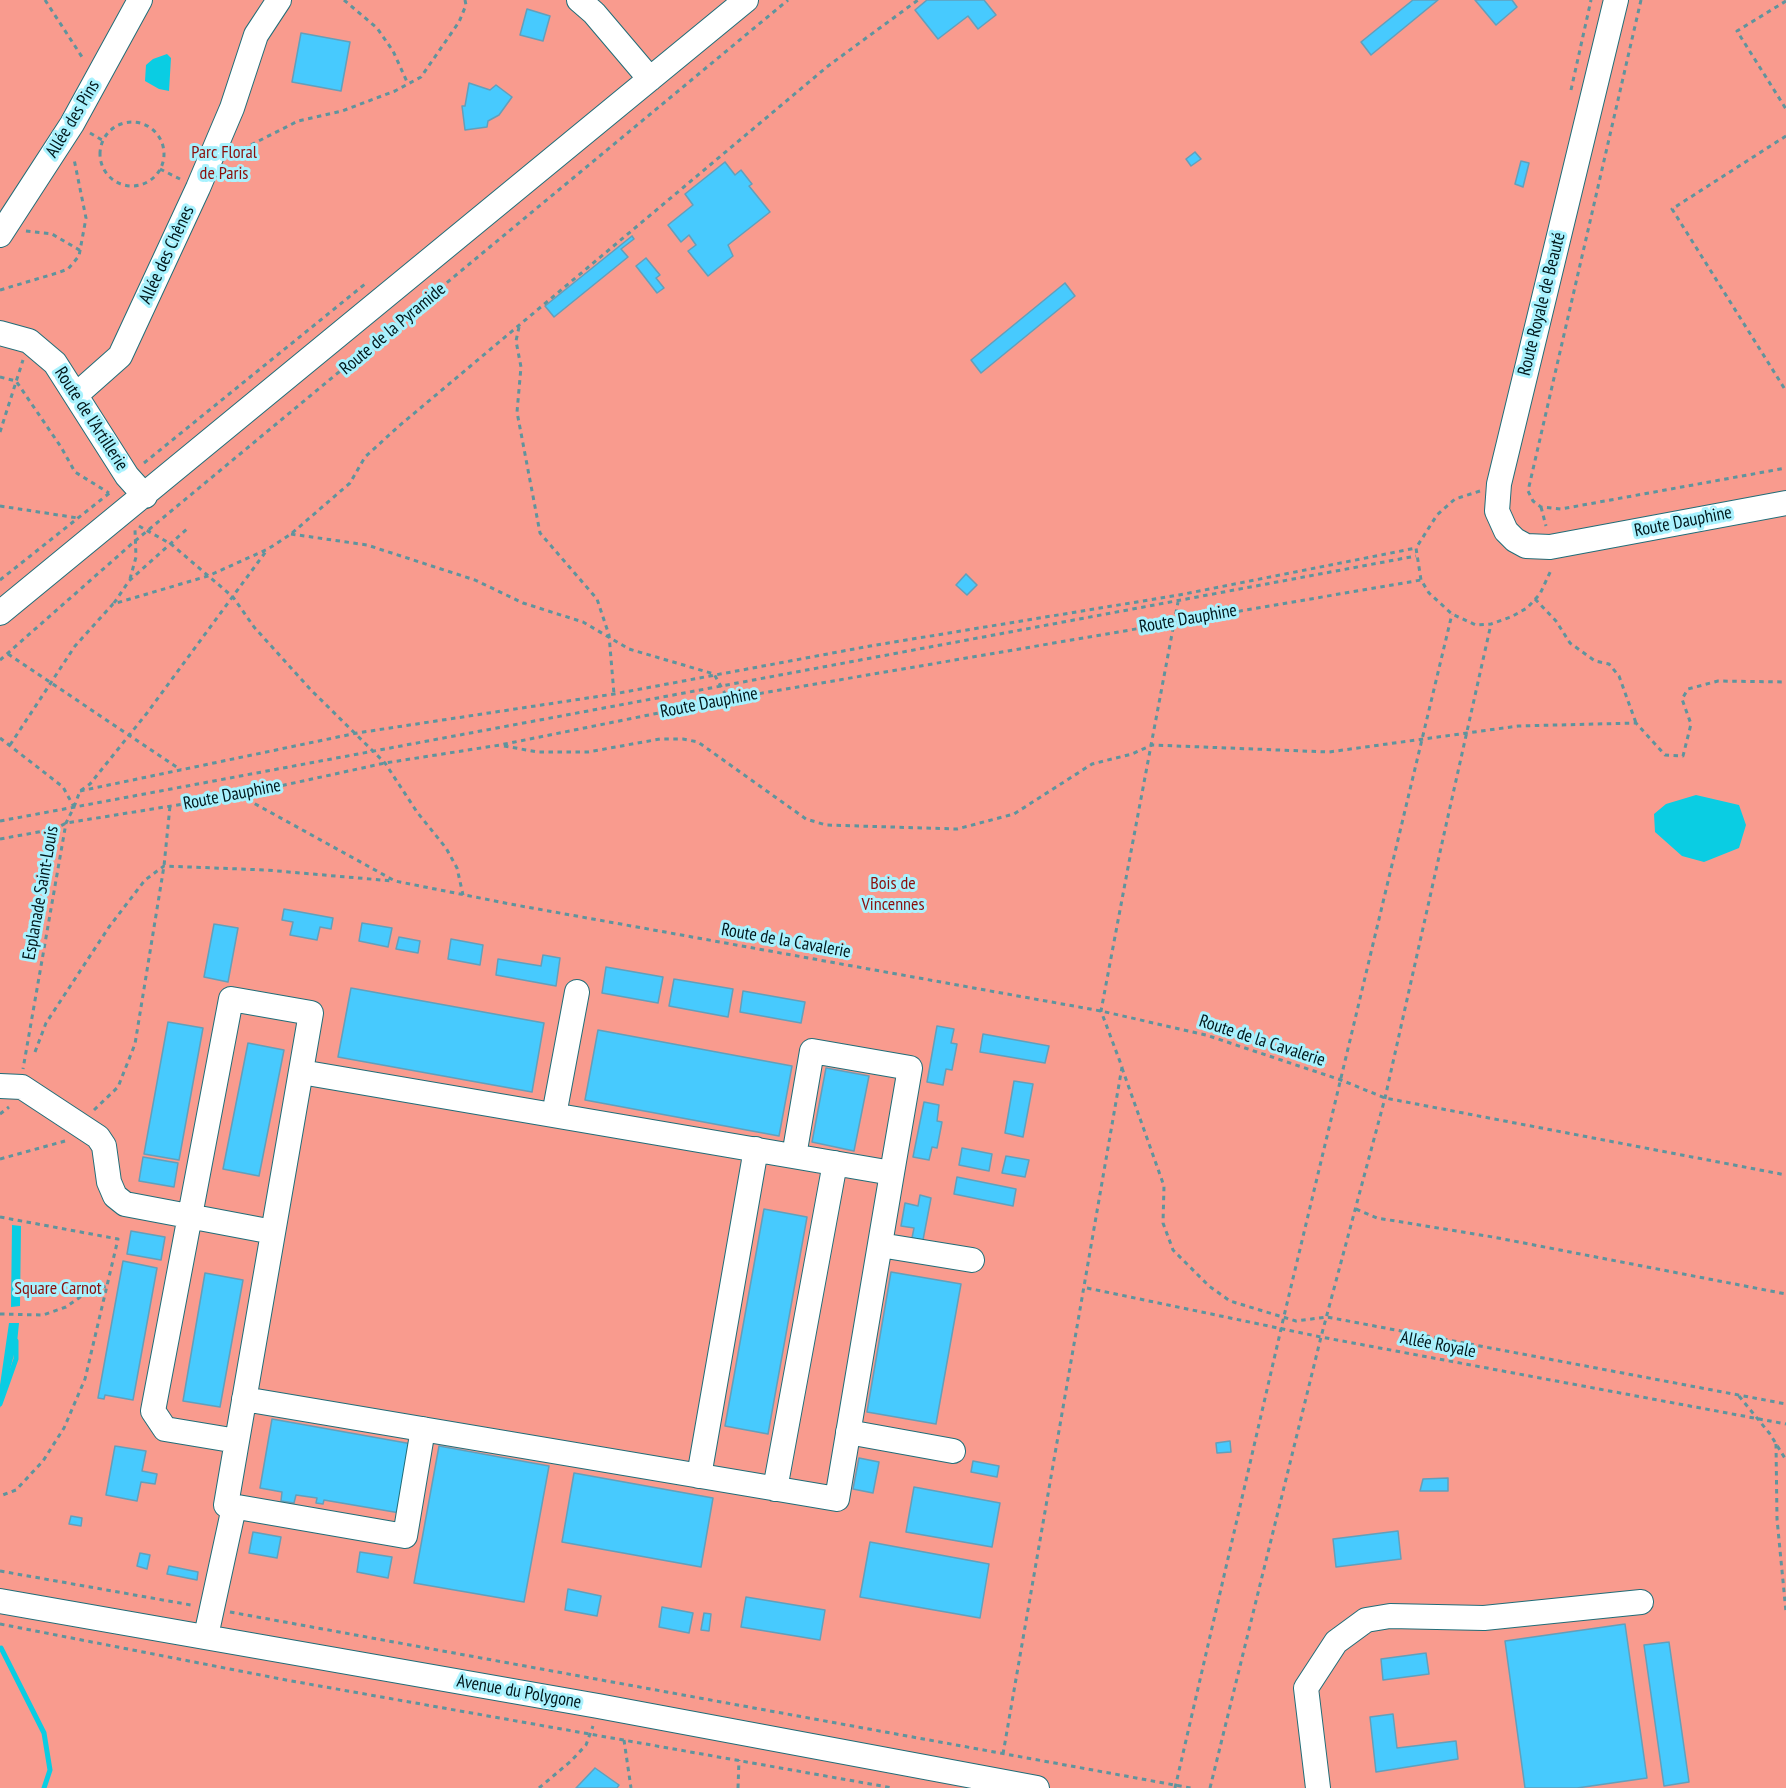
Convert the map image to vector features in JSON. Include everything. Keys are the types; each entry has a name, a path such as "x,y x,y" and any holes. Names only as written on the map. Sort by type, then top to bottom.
{"street":[{"name":"Allée des Pins","path":"2,232 72,124 140,0"},
{"name":"Allée des Chênes","path":"76,395 120,356 206,170 232,108 256,35 279,0"},
{"path":"579,0 594,13 650,79"},
{"name":"Route de la Pyramide","path":"0,613 746,0"},
{"name":"Route Royale de Beauté","path":"1580,541 1550,547 1526,546 1515,540 1501,521 1497,498 1616,0"},
{"name":"Route de l'Artillerie","path":"0,333 29,341 55,363 127,476 145,495"},
{"name":"Route Dauphine","path":"1580,541 1786,502"},
{"path":"554,1115 577,992"},
{"path":"237,1441 165,1429 153,1411 231,999 311,1013 226,1505 405,1536 423,1429"},
{"path":"244,1399 837,1499 910,1068 812,1051 794,1156"},
{"path":"301,1072 892,1173"},
{"path":"11,1086 74,1132 98,1137 104,1146 109,1182 115,1196 125,1204 273,1232"},
{"path":"699,1476 756,1149"},
{"path":"775,1489 835,1163"},
{"path":"880,1245 972,1260"},
{"path":"848,1432 953,1451"},
{"path":"206,1636 234,1507"},
{"name":"Avenue du Polygone","path":"0,1601 598,1706 1037,1788"},
{"path":"1318,1788 1306,1688 1336,1642 1366,1620 1390,1616 1484,1618 1641,1602"}],"path":[{"path":"45,0 96,80"},
{"path":"344,0 377,28 393,51 408,84"},
{"path":"206,170 265,136 298,121 342,111 421,77 459,22 466,5 465,0"},
{"name":"Route de la Pyramide","path":"0,660 135,541 788,0"},
{"path":"113,604 207,576 268,549 291,534 350,483 365,457 519,325 828,66 918,0"},
{"path":"1570,94 1591,0"},
{"path":"1641,0 1528,491 1533,501 1541,507 1562,509 1786,468"},
{"path":"1786,1 1737,31 1786,109"},
{"path":"137,122 146,125 155,131 164,149 160,169 146,183 137,186 118,183 104,169 100,150 103,140 117,125 137,122"},
{"path":"0,290 68,268 76,262 81,251 86,218 84,199 75,172 72,124"},
{"path":"1786,136 1672,209 1786,391"},
{"path":"2,232 52,234 81,251"},
{"path":"519,325 516,341 521,368 517,412 540,533 597,599 609,635 614,694"},
{"path":"0,432 29,341"},
{"path":"0,377 16,381 62,447 75,472 110,493 126,511"},
{"path":"0,580 110,493 127,476"},
{"path":"1483,480 1480,491 1455,499 1437,515 1416,548 1421,580 1429,593 1452,614 1476,625 1491,624 1527,608 1552,571 1553,560"},
{"path":"0,506 78,518"},
{"path":"1541,507 1547,531"},
{"path":"129,581 136,557 134,524 171,544 233,597 255,627 311,690 385,763 417,812 446,848 457,868 464,895"},
{"path":"10,745 75,646 113,604 129,581 187,529"},
{"path":"291,534 367,545 475,580 523,603 583,622 609,635 629,649 714,675 728,699"},
{"path":"80,791 357,733 614,694 881,644 1179,595 1416,548"},
{"path":"74,807 80,791 90,784 129,736 268,549"},
{"name":"Route Dauphine","path":"0,821 1416,556"},
{"name":"Route Dauphine","path":"0,839 55,829 66,823 239,795 385,763 500,745 728,699 1421,580"},
{"path":"1101,1011 1179,595"},
{"path":"1535,599 1556,621 1570,643 1594,661 1609,664 1619,676 1636,723 1665,755 1683,756 1691,724 1682,699 1688,689 1718,681 1786,682"},
{"path":"1176,1787 1284,1316 1420,739 1452,614"},
{"path":"1210,1788 1321,1337 1385,1098 1491,624"},
{"path":"8,654 181,770"},
{"path":"500,745 538,752 588,752 660,739 683,739 698,742 806,819 826,825 957,829 1014,814 1092,764 1132,754 1152,745 1329,752 1420,739 1445,738 1467,731 1557,724 1636,723"},
{"name":"Esplanade Saint-Louis","path":"0,738 63,787 74,807 66,823 23,1070 11,1086"},
{"name":"Route de la Cavalerie","path":"239,795 395,881 1101,1011 1206,1035 1341,1080"},
{"path":"0,1159 74,1132 118,1087 135,1044 164,866 170,806"},
{"path":"35,1052 46,1023 109,927 145,880 164,866 266,870 395,881"},
{"name":"Allée Royale","path":"1101,1011 1164,1186 1163,1223 1173,1250 1209,1286 1230,1300 1296,1321 1327,1317 1786,1404"},
{"path":"1003,1754 1086,1288 1122,1067"},
{"path":"1341,1080 1385,1098 1786,1175"},
{"path":"1780,1174 1786,1170"},
{"path":"1356,1208 1377,1218 1493,1237 1786,1294"},
{"path":"0,1217 118,1239 85,1380 64,1428 43,1461 23,1483 16,1490 0,1496"},
{"path":"0,1314 43,1315 66,1307 86,1293 106,1286"},
{"name":"Allée Royale","path":"1086,1288 1321,1337 1786,1424"},
{"path":"1739,1395 1786,1460"},
{"path":"1776,1444 1777,1519 1786,1612"},
{"path":"0,1571 536,1666 1191,1788"},
{"path":"0,1624 286,1680 893,1788"},
{"path":"539,1788 572,1761 586,1744 592,1734 598,1706"},
{"path":"624,1740 632,1788"},
{"path":"738,1788 739,1760"}],"green space":[{"name":"Bois de Vincennes","path":"0,0 1786,0 1786,1788 0,1788"}],"water":[{"path":"167,54 171,58 169,91 159,89 145,81 146,65 153,59"},
{"path":"1696,795 1739,805 1746,825 1739,848 1704,862 1682,856 1655,832 1654,814 1666,804"},
{"path":"12,1225 21,1226 20,1306 11,1307"},
{"path":"9,1323 19,1323 17,1343 0,1408 0,1385"}],"building":[{"path":"927,0 984,0 996,15 978,29 968,16 938,39 915,10"},
{"path":"1413,0 1438,0 1371,55 1361,42"},
{"path":"1475,0 1512,0 1517,7 1496,25"},
{"path":"527,9 550,16 543,41 520,35"},
{"path":"301,33 350,42 341,91 292,82"},
{"path":"469,83 490,90 496,85 512,97 499,115 488,121 487,127 465,130 462,106 465,106"},
{"path":"1195,152 1201,159 1191,166 1186,159"},
{"path":"1521,161 1529,163 1523,187 1515,184"},
{"path":"725,162 735,175 741,170 752,184 749,186 770,212 728,245 733,256 708,276 688,251 696,245 689,235 681,242 668,225 693,205 685,194"},
{"path":"632,236 634,239 621,249 628,257 554,317 545,306"},
{"path":"646,258 660,275 656,278 664,288 657,293 636,266"},
{"path":"1065,283 1075,296 981,373 971,360"},
{"path":"966,574 977,585 967,595 956,585"},
{"path":"284,909 333,918 331,929 320,927 317,940 290,935 293,922 282,920"},
{"path":"362,923 392,928 388,947 359,941"},
{"path":"214,924 238,928 228,982 204,977"},
{"path":"399,937 420,941 418,953 396,949"},
{"path":"451,939 483,945 480,965 448,959"},
{"path":"543,955 560,958 556,986 496,975 498,959 541,966"},
{"path":"606,967 663,977 658,1003 602,993"},
{"path":"674,979 733,989 728,1017 669,1006"},
{"path":"351,988 544,1023 532,1092 338,1057"},
{"path":"743,991 805,1002 801,1023 740,1012"},
{"path":"168,1022 203,1028 179,1160 144,1154"},
{"path":"937,1026 954,1029 951,1043 957,1044 952,1070 946,1069 943,1085 927,1082"},
{"path":"598,1030 792,1066 779,1136 585,1100"},
{"path":"983,1034 1049,1046 1045,1063 980,1052"},
{"path":"248,1043 284,1050 259,1176 223,1169"},
{"path":"826,1068 869,1076 854,1151 812,1142"},
{"path":"1014,1081 1033,1084 1023,1137 1005,1133"},
{"path":"924,1102 939,1105 937,1121 942,1122 937,1148 932,1147 929,1160 913,1157"},
{"path":"962,1148 992,1154 989,1171 959,1165"},
{"path":"1006,1156 1029,1160 1025,1177 1002,1173"},
{"path":"143,1157 178,1163 174,1187 139,1181"},
{"path":"957,1177 1016,1189 1013,1206 954,1194"},
{"path":"920,1195 931,1198 923,1240 912,1238 914,1228 901,1226 905,1203 918,1206"},
{"path":"764,1209 807,1217 768,1434 725,1426"},
{"path":"131,1231 165,1237 161,1260 127,1254"},
{"path":"123,1261 157,1268 133,1400 105,1395 104,1399 98,1398"},
{"path":"891,1272 961,1284 936,1424 867,1412"},
{"path":"205,1273 243,1280 220,1407 183,1401"},
{"path":"272,1419 412,1444 400,1513 324,1500 323,1504 316,1503 317,1498 296,1495 294,1503 281,1501 282,1492 260,1488"},
{"path":"1230,1441 1231,1452 1217,1453 1216,1443"},
{"path":"115,1446 146,1451 142,1471 157,1474 155,1484 141,1482 137,1501 106,1495"},
{"path":"439,1446 549,1466 524,1602 414,1583"},
{"path":"859,1458 879,1462 873,1493 853,1489"},
{"path":"973,1461 999,1466 997,1477 971,1472"},
{"path":"574,1473 713,1498 701,1567 562,1542"},
{"path":"1448,1478 1448,1491 1420,1491 1423,1479"},
{"path":"914,1487 1000,1503 992,1547 906,1532"},
{"path":"71,1516 82,1518 81,1526 69,1524"},
{"path":"1398,1531 1401,1559 1336,1567 1333,1539"},
{"path":"253,1532 281,1537 277,1558 249,1553"},
{"path":"870,1542 989,1564 980,1618 860,1597"},
{"path":"360,1552 392,1557 388,1578 357,1572"},
{"path":"140,1553 150,1555 147,1569 137,1566"},
{"path":"169,1566 198,1572 197,1580 167,1574"},
{"path":"568,1589 601,1596 597,1616 565,1610"},
{"path":"746,1597 825,1610 820,1640 741,1627"},
{"path":"662,1607 693,1613 689,1633 659,1627"},
{"path":"704,1613 711,1614 709,1631 701,1630"},
{"path":"1625,1624 1647,1778 1577,1788 1525,1788 1505,1641"},
{"path":"1669,1642 1689,1782 1664,1786 1644,1645"},
{"path":"1426,1653 1429,1674 1383,1680 1381,1659"},
{"path":"1393,1714 1397,1748 1456,1741 1458,1759 1376,1772 1370,1717"},
{"path":"595,1768 619,1785 617,1788 576,1788"}],"waterway":[{"path":"0,1404 16,1359 16,1341"},
{"path":"1,1648 44,1733 50,1770 44,1788"}],"park label":[{"name":"Parc Floral de Paris","path":"224,163"},
{"name":"Square Carnot","path":"58,1289"}]}
